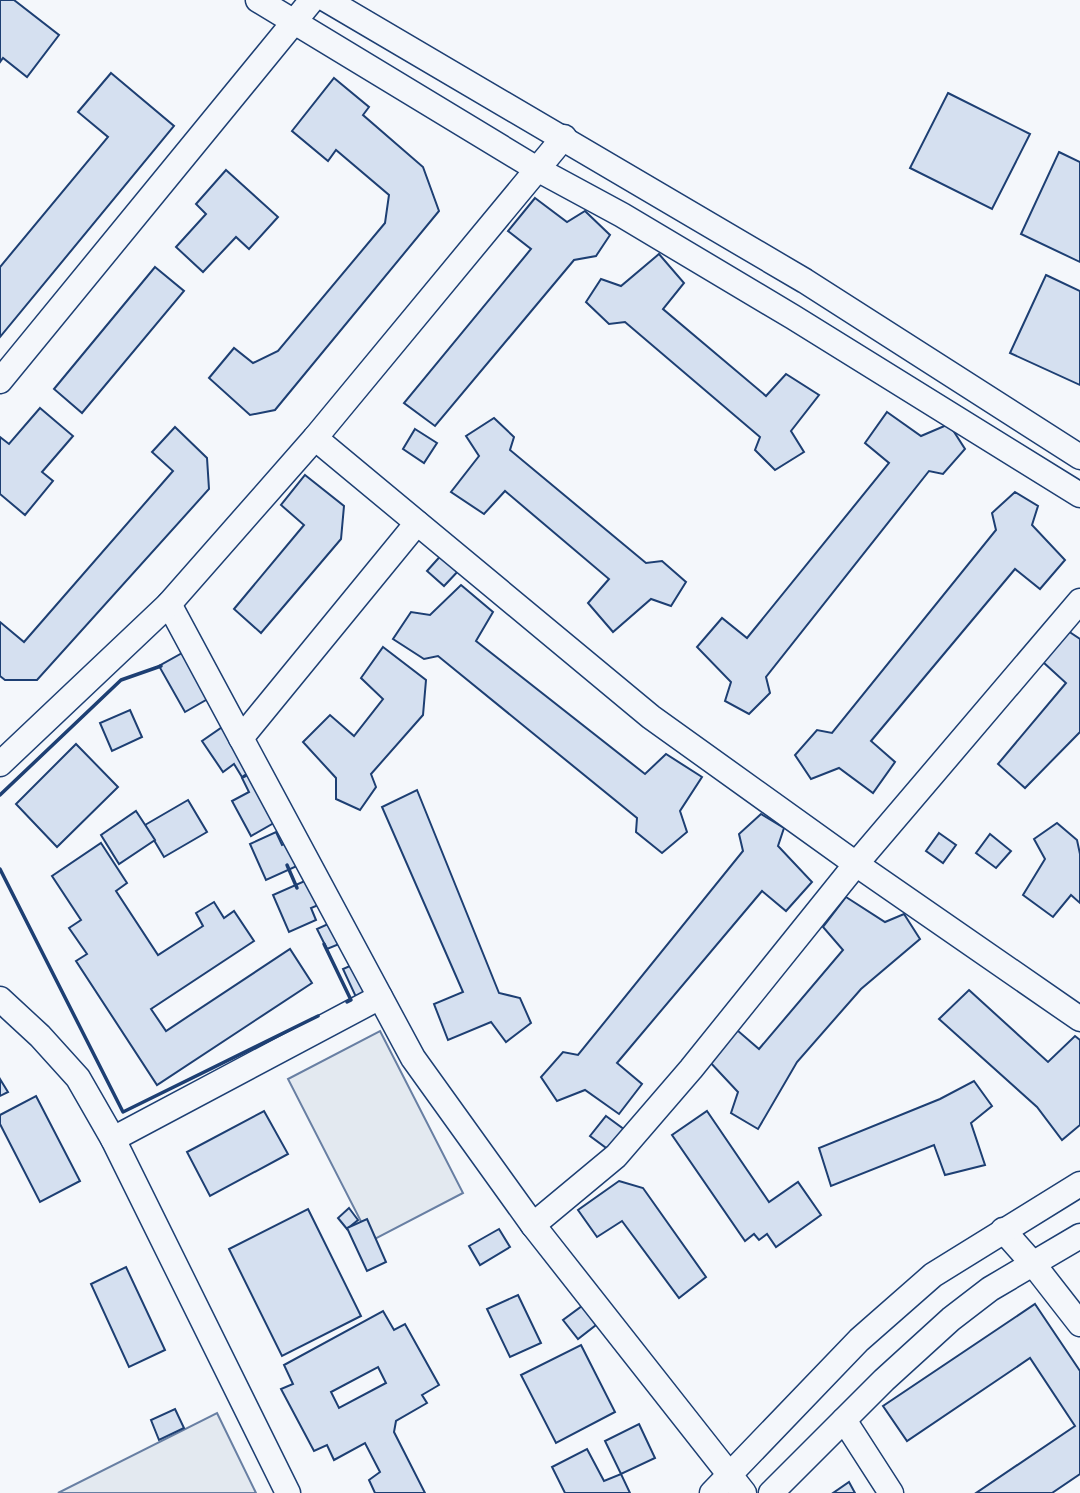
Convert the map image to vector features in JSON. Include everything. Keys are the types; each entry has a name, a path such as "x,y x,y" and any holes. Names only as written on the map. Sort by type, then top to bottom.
{"street":[{"path":"258,0 537,169 622,215 793,317 1080,495"},
{"path":"0,381 312,0"},
{"path":"327,0 805,281 1080,457"},
{"path":"0,764 169,604 315,438 564,137"},
{"path":"315,438 651,717 856,864 1080,1018"},
{"path":"241,738 417,523"},
{"path":"533,1224 615,1156 691,1069 856,864 1080,601"},
{"path":"169,604 412,1058 533,1224 737,1483"},
{"path":"113,1139 380,997"},
{"path":"0,999 40,1036 78,1078 113,1139 288,1493"},
{"path":"712,1493 737,1483 859,1340 933,1275 1080,1184"},
{"path":"1003,1230 1080,1324"},
{"path":"771,1493 951,1319 990,1289 1080,1236"},
{"path":"844,1420 891,1493"}],"shaded area":[{"path":"380,1031 463,1193 371,1241 288,1079"},
{"path":"217,1413 256,1493 58,1493"}],"building":[{"path":"0,0 14,0 59,35 27,77 3,58 0,62"},
{"path":"111,73 174,126 0,337 0,267 108,137 78,112"},
{"path":"334,78 369,107 363,115 423,167 439,211 275,410 250,415 209,378 234,348 253,363 278,351 385,223 389,195 336,150 328,161 292,131"},
{"path":"948,93 1030,134 992,209 910,168"},
{"path":"1059,152 1080,162 1080,262 1021,234"},
{"path":"226,170 278,217 249,249 236,237 203,272 176,247 206,214 196,204"},
{"path":"535,198 567,222 585,211 610,235 596,256 574,260 435,426 404,403 531,249 508,231"},
{"path":"659,254 684,283 663,309 766,396 786,374 819,395 791,431 804,452 775,470 755,450 760,437 625,322 609,324 586,302 601,279 621,286"},
{"path":"155,267 184,291 82,413 54,389"},
{"path":"1046,275 1080,291 1080,385 1010,353"},
{"path":"40,408 73,436 42,472 53,481 25,515 0,494 0,437 9,444"},
{"path":"887,412 921,436 949,424 965,449 943,474 929,471 766,677 770,693 749,714 725,701 731,682 697,647 722,618 747,638 889,463 865,443"},
{"path":"494,418 514,437 510,450 646,563 662,561 686,582 671,606 651,599 613,632 588,603 609,579 505,491 484,514 451,492 479,456 466,436"},
{"path":"175,427 207,458 209,489 37,680 5,680 0,676 0,622 24,642 173,471 152,452"},
{"path":"415,429 437,443 424,463 403,449"},
{"path":"305,475 344,506 341,539 261,633 234,609 304,525 281,505"},
{"path":"1015,492 1038,506 1032,525 1065,560 1040,589 1015,569 871,741 895,762 873,793 839,768 811,779 795,755 817,730 832,733 996,530 992,513"},
{"path":"444,552 461,568 444,586 427,571"},
{"path":"461,585 493,612 476,641 645,774 666,754 702,777 680,811 687,832 662,853 636,832 637,818 438,656 424,659 393,639 411,612 430,615"},
{"path":"1065,629 1080,639 1080,732 1025,788 998,764 1066,683 1043,662"},
{"path":"200,643 225,689 185,712 159,666"},
{"path":"383,647 426,680 423,715 371,774 376,787 360,810 336,799 336,778 303,742 330,715 354,736 383,699 361,678"},
{"path":"130,710 142,737 112,751 100,723"},
{"path":"231,721 261,764 242,777 234,764 223,772 202,741"},
{"path":"76,744 118,787 57,847 16,804"},
{"path":"259,769 286,816 251,836 232,801 249,792 242,778"},
{"path":"417,790 499,993 520,998 531,1023 506,1042 491,1022 448,1040 434,1004 463,992 382,807"},
{"path":"188,800 207,832 164,857 145,825"},
{"path":"136,811 155,840 119,864 101,835"},
{"path":"761,814 784,828 778,846 812,882 786,911 762,891 617,1063 642,1084 619,1114 585,1090 557,1101 541,1077 563,1052 578,1055 743,851 739,834"},
{"path":"1057,823 1077,840 1080,854 1080,903 1071,895 1053,917 1023,895 1045,859 1034,839"},
{"path":"276,832 282,845 298,838 308,861 266,880 250,844"},
{"path":"939,833 956,845 943,863 926,851"},
{"path":"990,834 1011,851 996,868 976,853"},
{"path":"101,843 127,883 116,891 158,955 203,926 196,913 214,902 224,918 234,911 254,941 151,1009 166,1031 290,949 312,983 157,1085 76,961 87,954 69,928 81,920 52,876"},
{"path":"316,876 328,901 311,908 316,920 289,932 273,895"},
{"path":"846,897 885,922 904,914 920,939 861,989 797,1062 758,1129 731,1113 738,1092 708,1060 737,1030 759,1049 843,950 823,927"},
{"path":"339,919 349,940 327,949 317,929"},
{"path":"368,958 380,986 356,997 343,969"},
{"path":"969,990 1048,1062 1075,1036 1080,1040 1080,1125 1062,1140 1037,1107 939,1019"},
{"path":"0,1079 8,1092 0,1096"},
{"path":"974,1081 992,1106 971,1123 985,1165 945,1175 934,1145 831,1186 819,1148 940,1099"},
{"path":"36,1096 80,1181 40,1202 0,1124 0,1115"},
{"path":"264,1111 288,1154 210,1196 187,1152"},
{"path":"707,1111 769,1202 798,1182 821,1215 776,1247 767,1234 759,1240 754,1234 745,1241 672,1135"},
{"path":"606,1116 625,1130 609,1150 590,1136"},
{"path":"619,1181 643,1188 706,1277 679,1298 622,1221 597,1237 578,1210"},
{"path":"349,1208 358,1220 347,1229 338,1218"},
{"path":"308,1209 361,1316 282,1356 229,1249"},
{"path":"367,1219 386,1262 367,1271 347,1228"},
{"path":"499,1229 510,1247 480,1265 469,1246"},
{"path":"126,1267 165,1350 129,1367 91,1284"},
{"path":"518,1295 541,1343 510,1357 487,1309"},
{"path":"1035,1304 1080,1371 1080,1474 1052,1493 976,1493 1075,1426 1030,1358 907,1441 883,1406"},
{"path":"582,1306 596,1325 578,1339 563,1320"},
{"path":"383,1311 394,1330 405,1324 439,1385 422,1395 427,1403 396,1421 394,1432 425,1493 375,1493 369,1480 380,1472 365,1443 334,1460 327,1445 314,1451 281,1389 293,1384 284,1365","holes":["378,1367 386,1383 339,1408 331,1392"]},
{"path":"581,1345 615,1412 556,1443 521,1375"},
{"path":"175,1409 184,1428 159,1440 151,1420"},
{"path":"639,1424 655,1458 621,1474 605,1441"},
{"path":"587,1449 604,1481 621,1474 630,1493 565,1493 552,1467"},
{"path":"849,1482 855,1493 833,1493"}],"wall":[{"path":"0,795 121,680 161,666"},
{"path":"287,865 297,888"},
{"path":"0,869 123,1112 318,1016"},
{"path":"324,944 351,1000 347,1002"}]}
